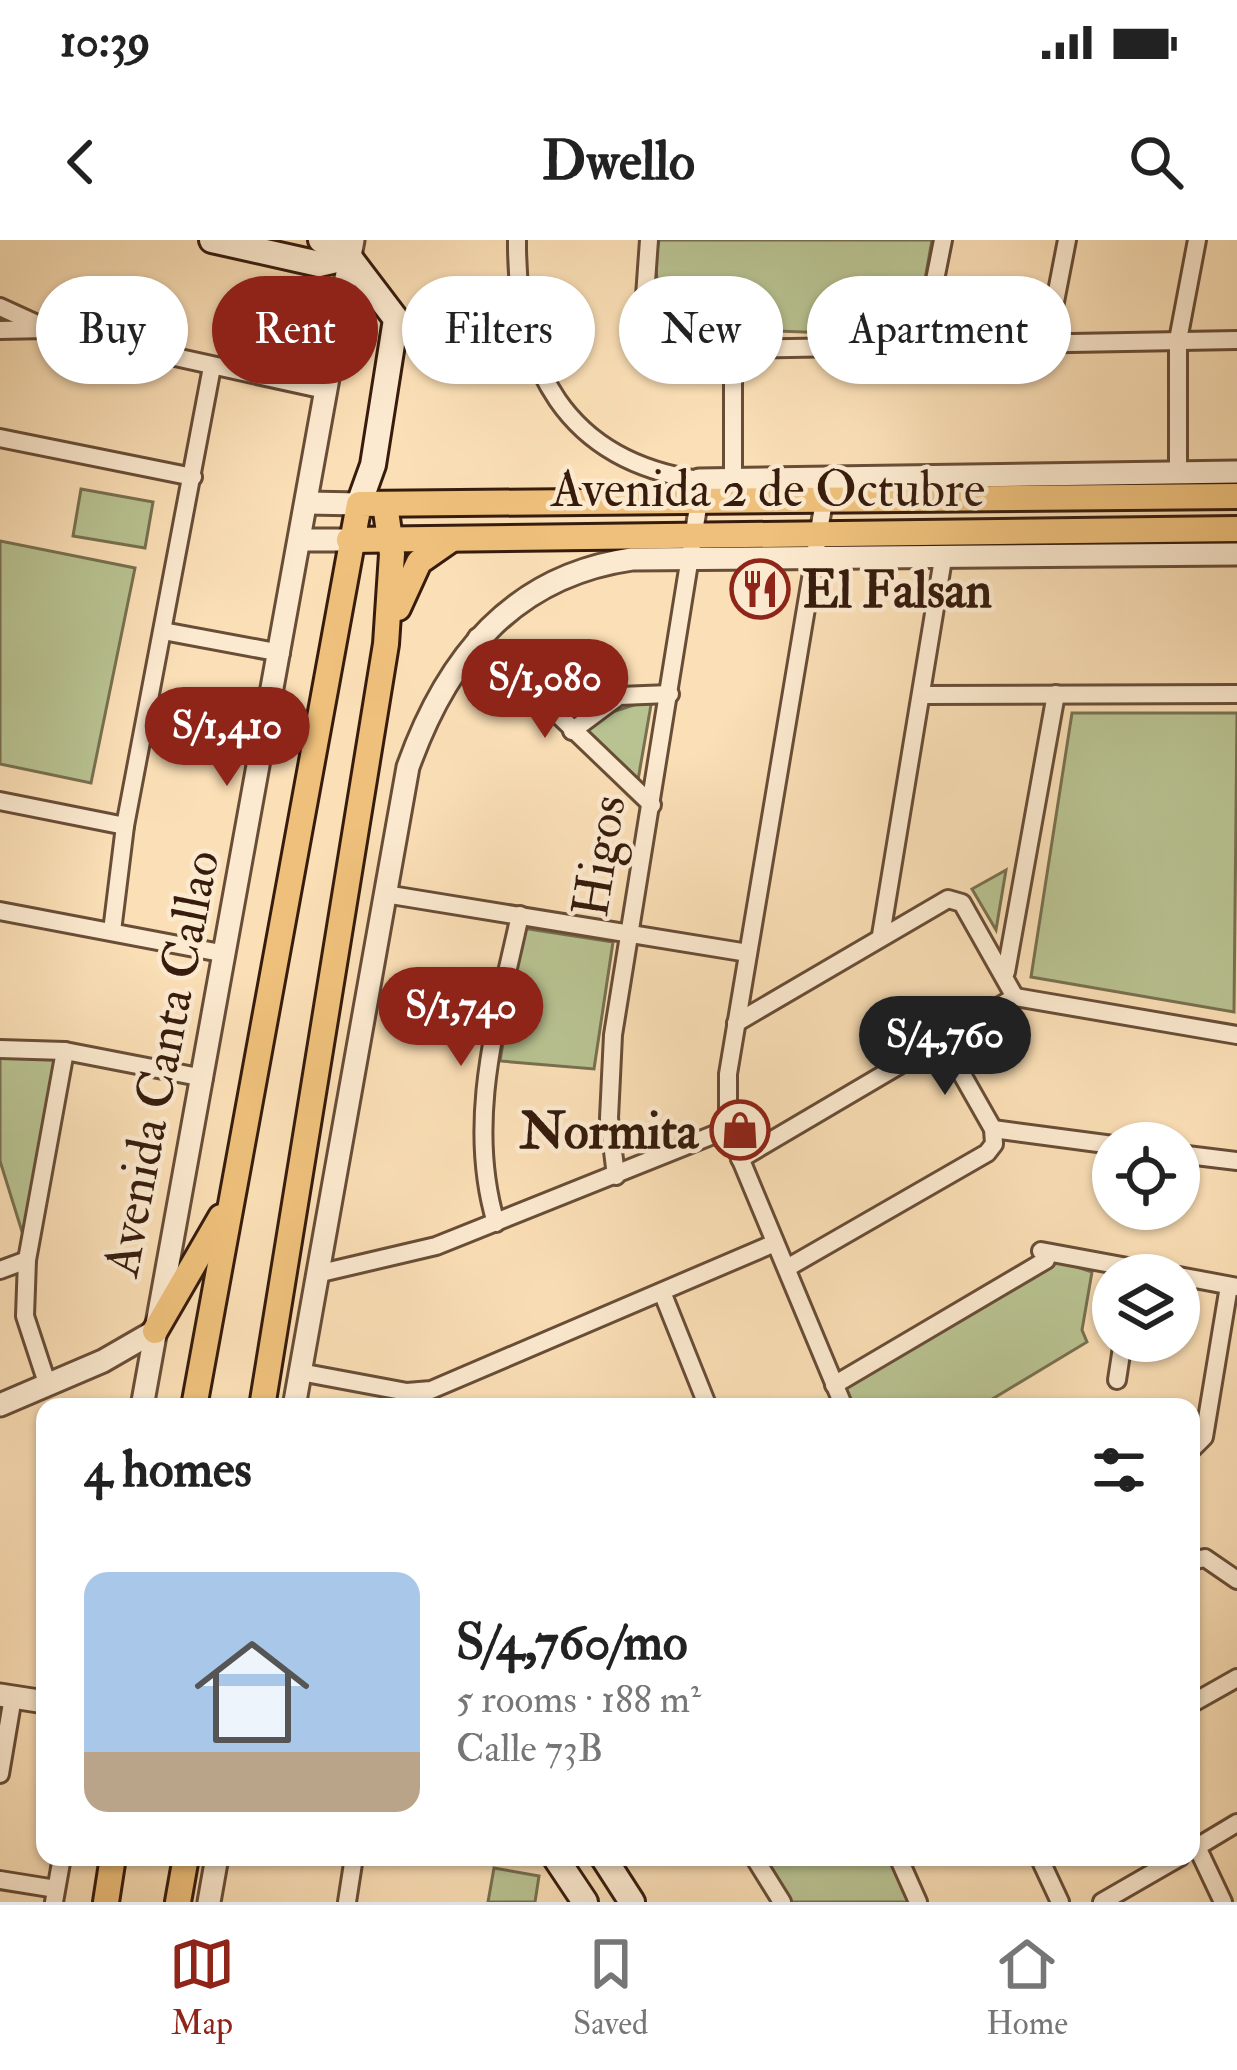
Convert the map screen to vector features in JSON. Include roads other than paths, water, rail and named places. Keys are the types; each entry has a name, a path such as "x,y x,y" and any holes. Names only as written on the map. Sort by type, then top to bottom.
{"main road":[{"path":"212,240 319,264 351,249"},
{"path":"263,1398 386,644 391,540 372,504 373,465 396,319 351,249 321,240"},
{"name":"Avenida 2 de Octubre","path":"372,504 699,491 824,501 1237,496"},
{"name":"Avenida Canta Callao","path":"196,1398 350,540 372,504"},
{"name":"Avenida 2 de Octubre","path":"350,540 454,538 693,546 818,533 1237,529"},
{"path":"386,644 408,578 435,548 454,538"},
{"path":"155,1331 237,1182"},
{"path":"106,1902 111,1866"},
{"path":"173,1866 178,1901"},
{"path":"178,1901 184,1866"},
{"path":"561,1866 585,1902"},
{"path":"609,1866 632,1902"}],"street":[{"path":"517,240 518,310 533,361 555,397 583,428 620,457 699,491 733,478 733,384"},
{"path":"646,276 650,240"},
{"path":"936,276 943,240"},
{"path":"1060,276 1067,240"},
{"path":"1178,472 1178,340 1197,240"},
{"name":"Avenida Canta Callao","path":"144,1398 351,249"},
{"path":"0,307 36,324"},
{"path":"0,330 36,329"},
{"path":"1071,342 1237,340"},
{"path":"112,931 125,826 212,367 188,361"},
{"path":"296,384 325,390"},
{"path":"0,438 193,477"},
{"name":"Avenida 2 de Octubre","path":"733,478 1237,472"},
{"name":"Higos","path":"616,1176 610,1071 699,491"},
{"path":"824,501 728,1074 728,1129 840,1398"},
{"name":"Avenida 2 de Octubre","path":"308,503 372,504"},
{"name":"Avenida 2 de Octubre","path":"301,540 350,540"},
{"path":"296,1398 322,1273 385,895 414,750 436,695 477,637 528,594 578,570 693,546"},
{"name":"Avenida 2 de Octubre","path":"693,546 814,561 1237,554"},
{"path":"881,935 943,559"},
{"path":"163,631 281,653"},
{"path":"477,637 652,805"},
{"path":"572,730 619,697 670,694"},
{"path":"1006,972 1056,694"},
{"path":"923,695 1237,694"},
{"path":"0,801 125,826"},
{"path":"385,895 748,953"},
{"path":"736,1023 881,935 954,898 1006,972 1016,997"},
{"path":"1,911 226,955"},
{"path":"496,1222 481,1174 481,1134 488,1064 520,915"},
{"path":"740,1159 1016,997 1237,1035"},
{"path":"787,1268 987,1154 994,1144 993,1129 943,1041"},
{"path":"0,1049 65,1051 204,1078"},
{"path":"48,1387 25,1316 27,1260 65,1051"},
{"path":"322,1273 393,1260 728,1129"},
{"path":"993,1129 1092,1142"},
{"path":"1200,1157 1237,1162"},
{"path":"300,1372 430,1398 775,1243"},
{"path":"834,1384 1043,1256 1092,1265"},
{"path":"0,1270 27,1260"},
{"path":"1200,1280 1233,1286 1200,1442"},
{"path":"662,1292 701,1398"},
{"path":"0,1405 48,1387 155,1331"},
{"path":"1117,1380 1120,1362"},
{"path":"1200,1559 1237,1580"},
{"path":"1200,1699 1237,1678"},
{"path":"0,1774 6,1696 36,1701"},
{"path":"1200,1845 1237,1823"},
{"path":"1200,1860 1222,1902"},
{"path":"209,1902 215,1866"},
{"path":"346,1902 352,1866"},
{"path":"760,1866 782,1902"},
{"path":"902,1866 918,1902"},
{"path":"1043,1866 1060,1902"},
{"path":"1102,1902 1164,1866"},
{"path":"0,1880 55,1895"}],"place":[{"name":"El Falsan","path":"760,589"},
{"name":"Normita","path":"740,1130"}]}
